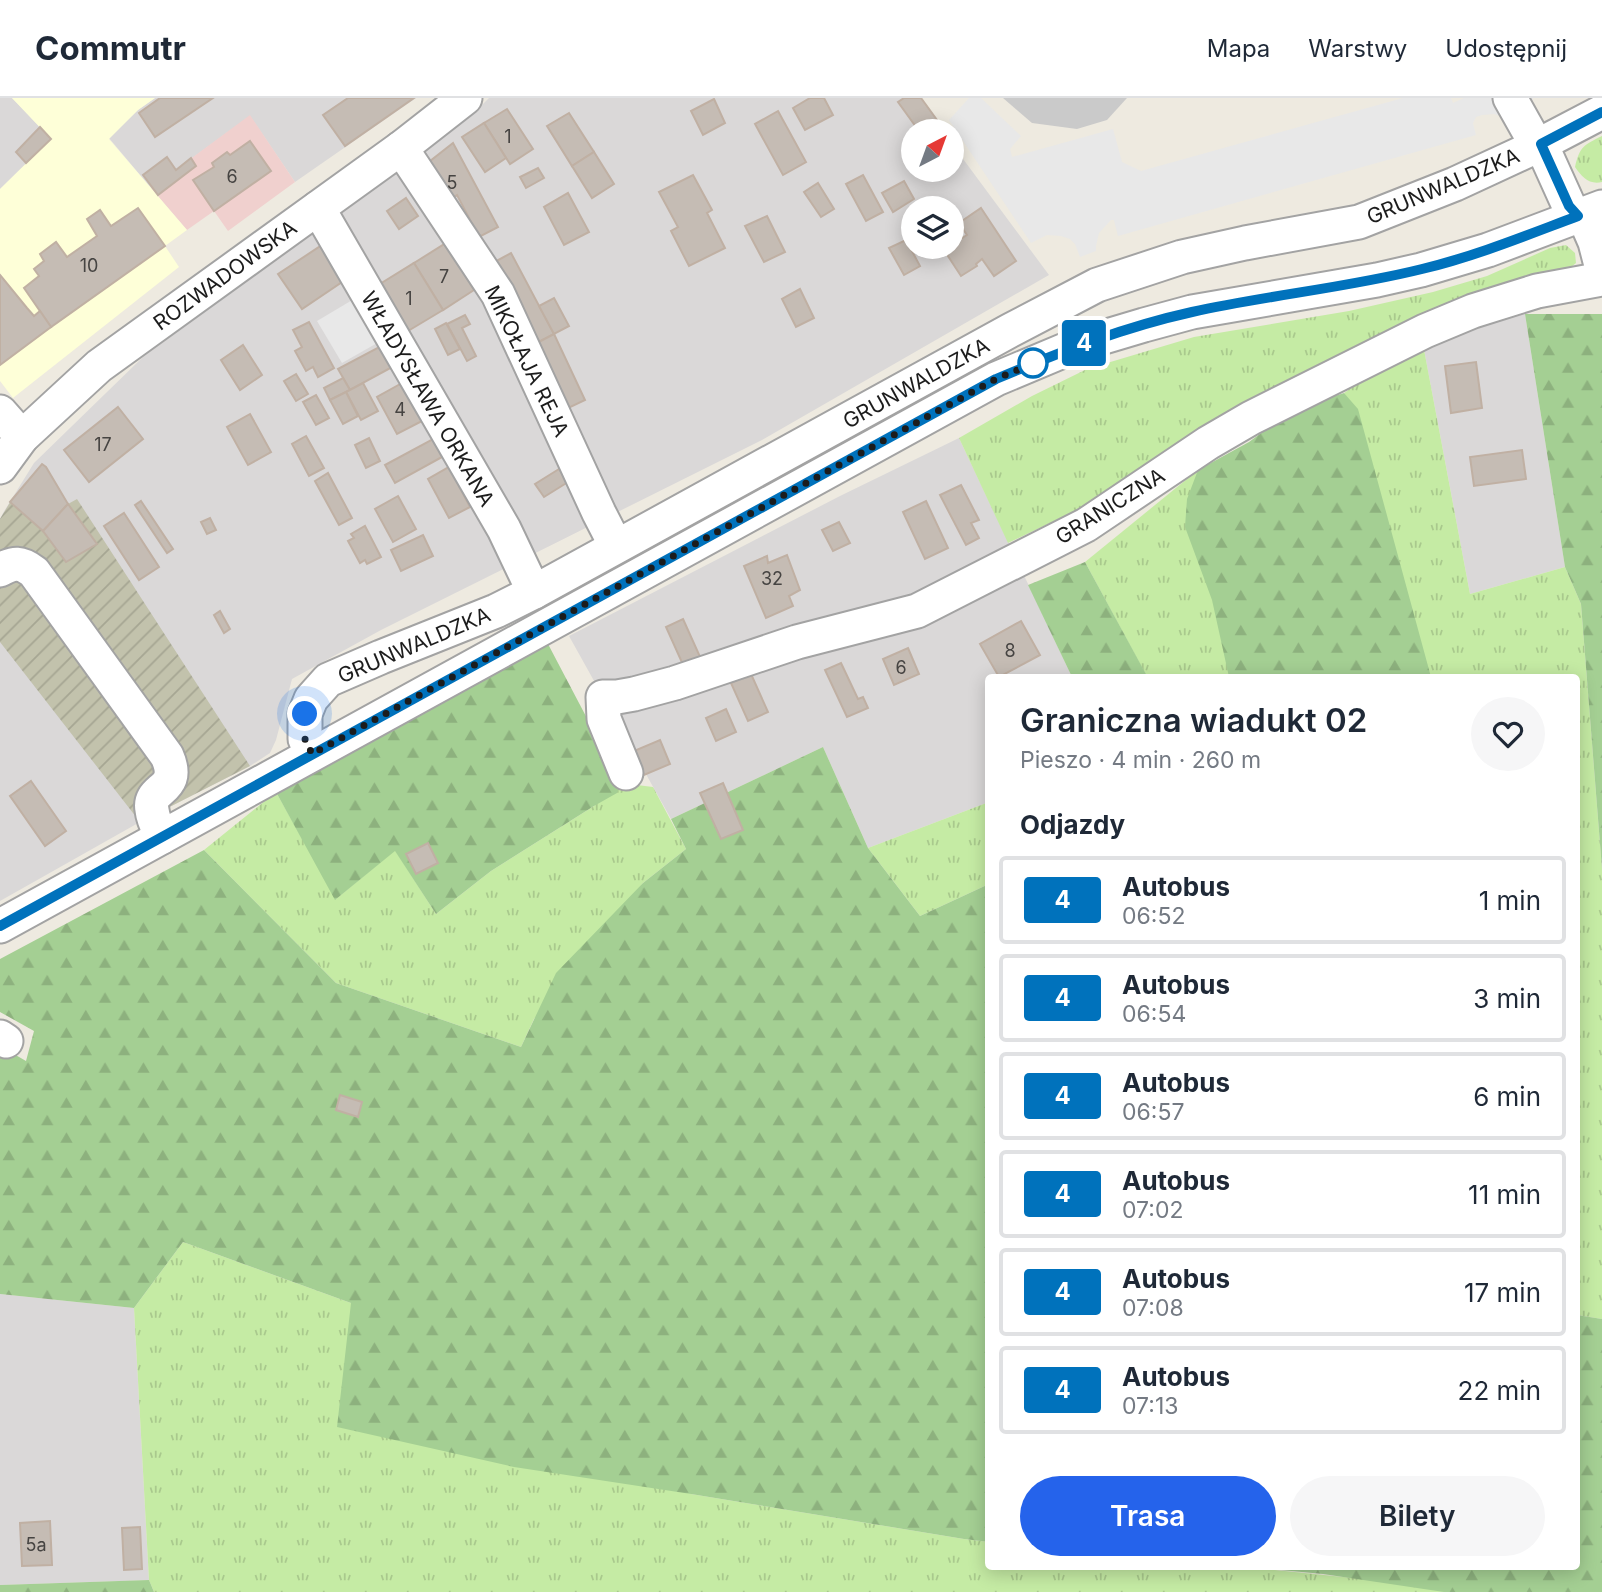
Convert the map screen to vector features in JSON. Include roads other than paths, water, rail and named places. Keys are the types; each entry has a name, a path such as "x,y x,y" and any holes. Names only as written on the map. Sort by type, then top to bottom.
{"street":[{"path":"1510,98 1539,145 1569,206 1590,211"},
{"name":"ROZWADOWSKA","path":"0,467 22,437 99,366 401,148 459,100"},
{"name":"GRUNWALDZKA","path":"312,754 305,739 305,714 310,699 328,680 496,611 534,592 1097,285 1182,257 1359,222 1455,184 1602,112"},
{"name":"MIKOŁAJA REJA","path":"401,148 498,295 598,513 616,546"},
{"name":"WŁADYSŁAWA ORKANA","path":"318,208 504,529 534,592"},
{"path":"1590,211 1588,226 1602,268"},
{"path":"0,926 1006,375 1077,345 1160,320 1237,303 1421,270 1488,250 1590,211"},
{"name":"GRANICZNA","path":"626,773 604,719 603,697 617,697 665,686 797,642 917,611 1086,525 1208,443 1251,418 1413,337 1473,311 1537,291 1602,279"},
{"path":"0,412 22,437"},
{"path":"0,570 18,564 34,572 167,756 173,769 171,778 153,799 151,808 162,837"}]}
